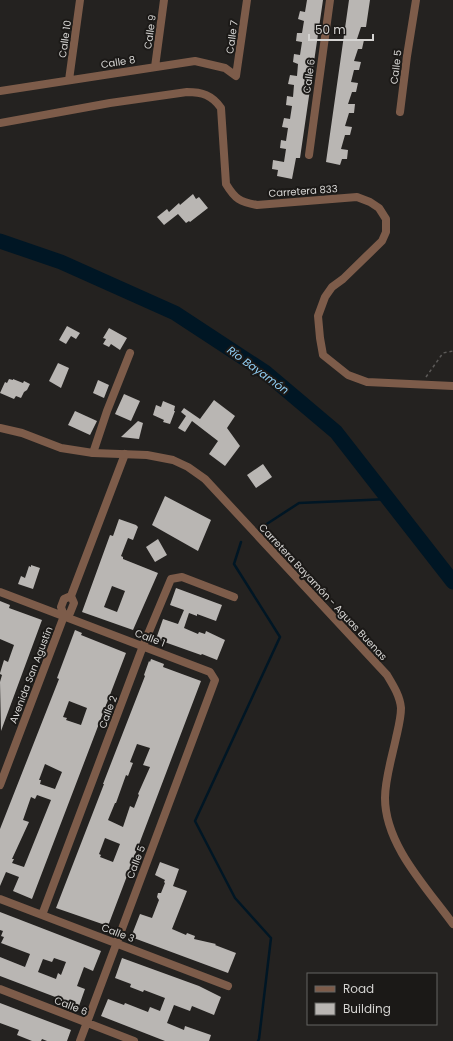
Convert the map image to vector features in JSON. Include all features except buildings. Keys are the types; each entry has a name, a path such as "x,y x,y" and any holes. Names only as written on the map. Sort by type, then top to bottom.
{"street":[{"name":"Calle 10","path":"69,80 80,0"},
{"name":"Calle 9","path":"155,67 164,0"},
{"name":"Calle 7","path":"236,76 247,0"},
{"name":"Calle 6","path":"309,154 330,0"},
{"name":"Calle 5","path":"400,112 416,0"},
{"name":"Calle 8","path":"0,91 195,62 225,68 236,76"},
{"name":"Carretera 833","path":"0,123 110,103 187,92 199,92 209,96 216,101 221,108 226,184 232,195 244,202 257,205 357,197 370,202 379,208 386,219 386,232 382,241 343,279 332,287 324,297 318,316 323,355 348,375 367,382 453,386"},
{"path":"92,453 130,353"},
{"name":"Carretera Bayamón - Aguas Buenas","path":"0,428 22,433 61,448 92,453 147,455 173,460 188,467 205,479 387,675 395,688 401,709 385,798 389,824 401,853 453,924"},
{"name":"Avenida San Agustín","path":"0,785 64,616 70,613 74,603 71,596 125,454"},
{"name":"Calle 2","path":"42,915 143,646 172,579 182,577 234,597"},
{"path":"0,592 64,616"},
{"name":"Calle 1","path":"64,616 210,672 216,680 212,690"},
{"name":"Calle 5","path":"80,1041 212,690"},
{"name":"Calle 3","path":"0,899 228,986"},
{"name":"Calle 6","path":"0,989 134,1041"}],"path":[{"path":"420,385 443,353 453,351"}],"waterway":[{"name":"Río Bayamón","path":"0,241 61,262 175,313 265,372 336,432 453,582"},
{"path":"259,529 299,503 389,499"},
{"path":"241,542 234,564 280,637 195,821 235,898 271,938 258,1041"}]}
